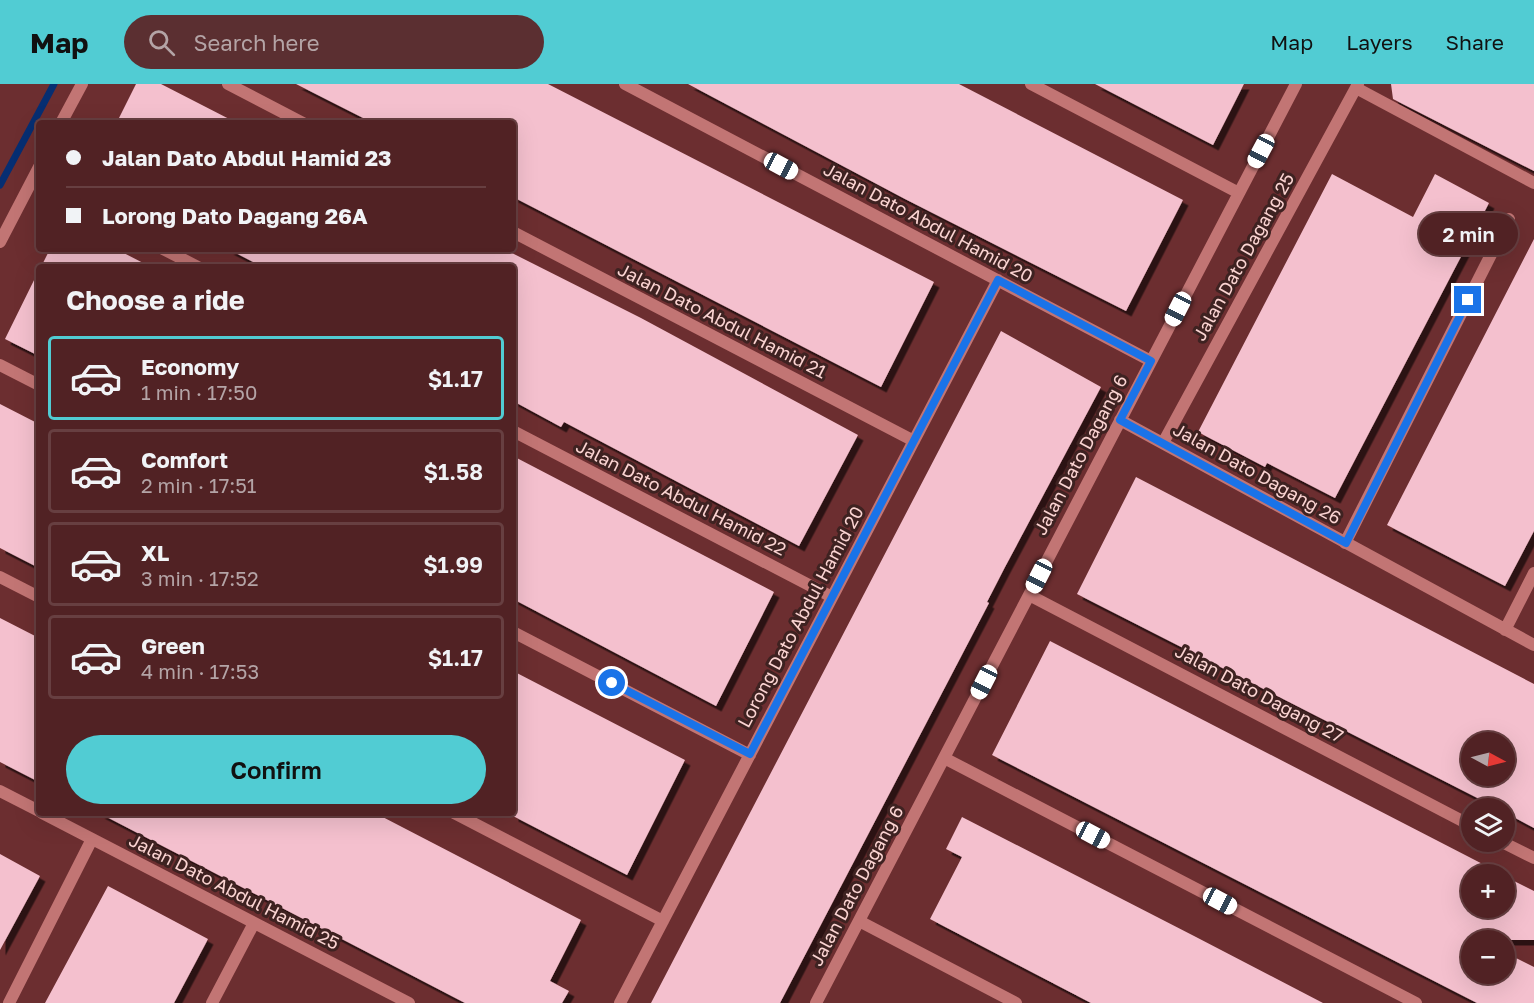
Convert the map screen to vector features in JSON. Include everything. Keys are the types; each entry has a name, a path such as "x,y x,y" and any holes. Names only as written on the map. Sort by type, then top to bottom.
{"street":[{"path":"64,120 82,84"},
{"path":"228,84 297,120"},
{"name":"Jalan Dato Abdul Hamid 20","path":"625,84 1151,361"},
{"path":"1031,84 1239,193"},
{"name":"Jalan Dato Dagang 6","path":"816,1003 1296,84"},
{"path":"1357,86 1534,183"},
{"name":"Jalan Dato Dagang 25","path":"1163,443 1357,86"},
{"path":"0,242 35,183"},
{"path":"1346,543 1509,219"},
{"name":"Jalan Dato Abdul Hamid 21","path":"516,234 914,441"},
{"path":"169,252 192,264"},
{"name":"Lorong Dato Abdul Hamid 20","path":"620,1003 998,280"},
{"path":"0,364 36,383"},
{"name":"Jalan Dato Dagang 26","path":"1120,420 1534,645"},
{"name":"Jalan Dato Abdul Hamid 22","path":"516,433 832,597"},
{"path":"1505,630 1534,573"},
{"path":"0,577 36,595"},
{"name":"Jalan Dato Dagang 27","path":"1029,595 1461,820"},
{"path":"516,634 750,754"},
{"path":"944,758 1416,1003"},
{"name":"Jalan Dato Abdul Hamid 25","path":"0,791 36,809"},
{"name":"Jalan Dato Abdul Hamid 25","path":"49,816 409,1003"},
{"path":"460,816 663,921"},
{"path":"9,1003 92,839"},
{"path":"1515,848 1534,858"},
{"path":"859,921 1016,1003"},
{"path":"212,1003 254,922"}],"building":[{"path":"136,84 161,84 231,120 123,120 119,118"},
{"path":"296,84 548,84 934,282 881,387 516,199 516,120 367,120"},
{"path":"688,84 959,84 1183,200 1126,311 905,199"},
{"path":"1095,84 1244,84 1213,145"},
{"path":"1391,84 1534,84 1534,171 1393,99"},
{"path":"1332,174 1413,217 1435,174 1489,203 1335,498 1267,463 1265,467 1198,432"},
{"path":"1534,239 1534,531 1505,586 1387,525"},
{"path":"48,252 122,252 145,264 42,264"},
{"path":"234,252 510,252 641,318 858,435 799,546 564,422 561,427 516,403 516,264 257,264"},
{"path":"36,276 36,354 5,339"},
{"path":"1001,331 1101,387 1005,567 987,602 989,603 780,1003 651,1003"},
{"path":"0,404 36,422 36,566 0,548"},
{"path":"516,458 774,592 716,706 516,601"},
{"path":"1136,477 1534,684 1534,828 1515,818 1515,798 1477,798 1077,594"},
{"path":"0,618 36,636 36,780 0,762"},
{"path":"1050,641 1483,864 1461,864 1461,918 1515,918 1515,882 1534,891 1534,940 1515,940 1515,930 1461,930 1461,984 1515,984 1515,958 1534,967 1534,1003 1477,1003 992,755"},
{"path":"516,673 685,760 627,875 513,816 516,816"},
{"path":"105,816 381,816 581,920 550,981 569,991 562,1003 465,1003"},
{"path":"962,817 1323,1003 1091,1003 930,919 962,857 946,849"},
{"path":"0,854 40,876 0,950"},
{"path":"108,886 208,939 174,1003 45,1003"}],"waterway":[{"path":"0,185 54,84"}],"route":[{"path":"612,683 750,754 998,280 1151,361 1120,420 1346,543 1468,300"}]}
